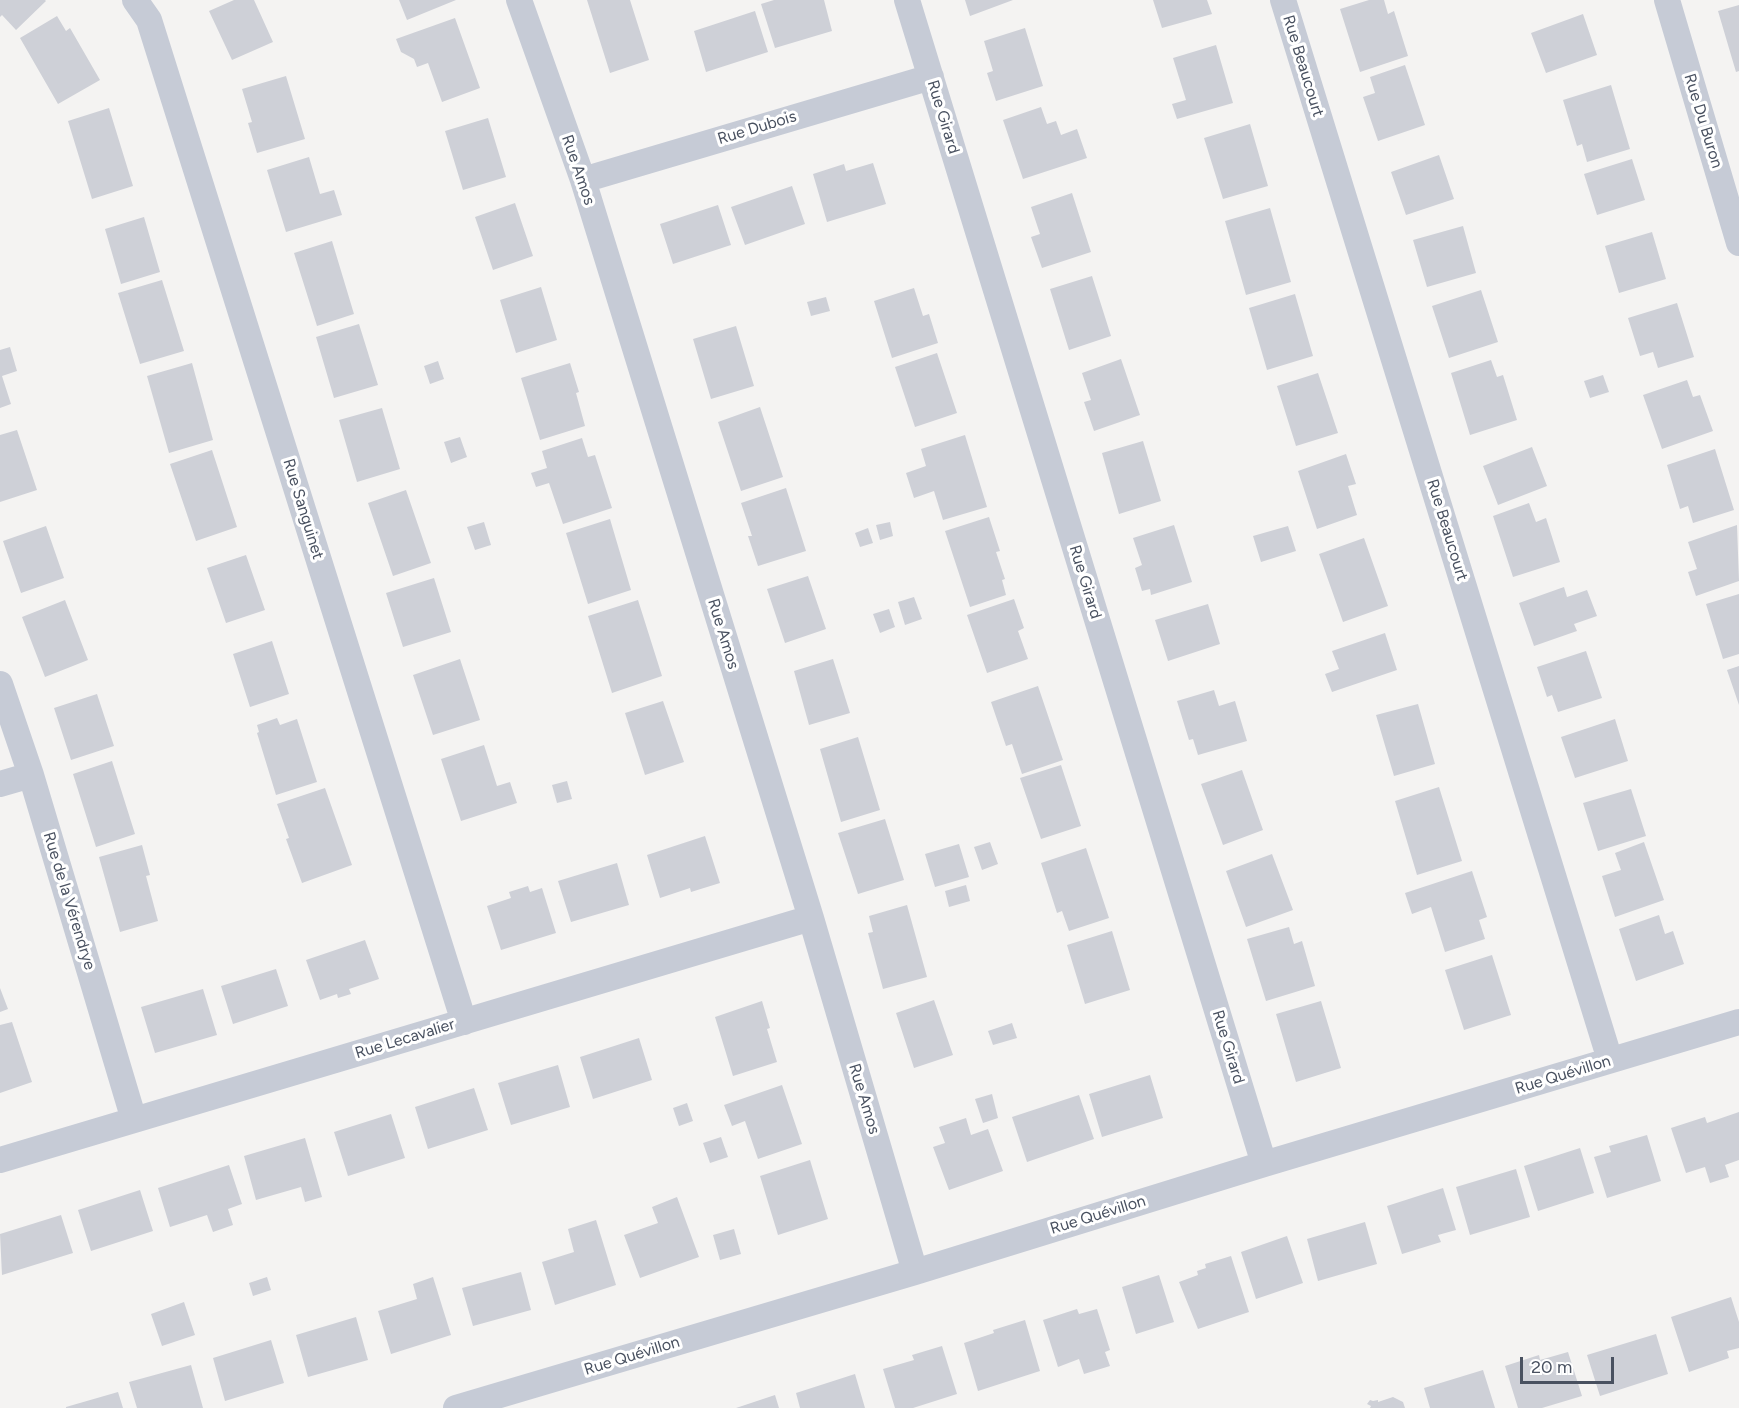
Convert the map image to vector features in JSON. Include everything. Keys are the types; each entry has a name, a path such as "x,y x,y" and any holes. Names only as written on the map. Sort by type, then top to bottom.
{"street":[{"name":"Rue Sanguinet","path":"135,0 149,21 464,1022"},
{"name":"Rue Amos","path":"519,0 583,180 811,918 915,1272"},
{"name":"Rue Girard","path":"907,0 1264,1164"},
{"name":"Rue Beaucourt","path":"1283,0 1610,1060"},
{"name":"Rue Du Buron","path":"1667,0 1739,243"},
{"name":"Rue Dubois","path":"583,180 931,76"},
{"name":"Rue de la Vérendrye","path":"0,684 31,775 134,1120"},
{"path":"0,784 31,775"},
{"name":"Rue Lecavalier","path":"0,1160 811,918"},
{"name":"Rue Quévillon","path":"456,1408 915,1272 1264,1164 1739,1022"}],"building":[{"path":"0,0 46,1 16,30 2,15 0,17"},
{"path":"234,0 254,0 273,42 232,60 209,11"},
{"path":"399,0 456,0 407,20"},
{"path":"587,0 630,0 649,60 610,73"},
{"path":"774,0 824,0 832,31 775,48 761,4"},
{"path":"965,0 1013,0 970,16"},
{"path":"1153,0 1207,0 1212,14 1162,28"},
{"path":"1369,0 1384,0 1388,14 1394,11 1408,56 1360,72 1340,9"},
{"path":"1739,5 1739,71 1736,72 1718,11"},
{"path":"755,11 768,52 706,72 694,31"},
{"path":"1583,14 1597,55 1546,73 1531,33"},
{"path":"57,16 66,31 70,28 100,80 58,104 20,38"},
{"path":"455,18 480,88 442,102 428,63 417,67 414,59 401,52 396,39"},
{"path":"1025,28 1043,86 996,101 987,73 993,71 984,41"},
{"path":"1216,45 1233,103 1177,119 1172,104 1186,100 1173,58"},
{"path":"1405,65 1425,125 1378,141 1363,97 1375,93 1370,77"},
{"path":"286,76 305,139 257,153 248,123 252,122 242,89"},
{"path":"1611,85 1630,149 1587,162 1582,144 1577,146 1563,100"},
{"path":"1041,107 1047,124 1056,121 1061,135 1077,129 1087,158 1023,179 1003,120"},
{"path":"109,108 133,186 92,199 68,121"},
{"path":"488,118 506,177 463,190 445,131"},
{"path":"1250,124 1268,186 1223,199 1204,138"},
{"path":"1439,155 1454,199 1406,215 1391,172"},
{"path":"309,157 320,194 334,190 342,215 286,232 267,170"},
{"path":"1632,159 1645,200 1597,215 1584,174"},
{"path":"873,163 886,204 827,222 813,174 844,164 846,171"},
{"path":"792,186 805,224 745,245 731,207"},
{"path":"1072,193 1091,252 1042,268 1031,237 1040,234 1031,207"},
{"path":"515,203 533,256 493,270 475,217"},
{"path":"718,205 731,245 673,264 660,224"},
{"path":"1270,208 1291,282 1246,295 1225,221"},
{"path":"144,217 160,272 121,284 105,229"},
{"path":"1463,226 1476,273 1427,287 1413,240"},
{"path":"1652,232 1666,279 1619,293 1605,246"},
{"path":"332,241 354,314 317,326 294,253"},
{"path":"1092,276 1111,336 1069,350 1050,289"},
{"path":"162,280 184,351 140,364 118,293"},
{"path":"541,287 557,340 516,353 500,300"},
{"path":"914,288 923,316 929,314 938,343 892,358 874,301"},
{"path":"1481,290 1498,342 1449,358 1432,306"},
{"path":"1295,294 1313,356 1267,370 1249,308"},
{"path":"826,297 830,311 811,316 807,302"},
{"path":"1677,303 1694,357 1658,368 1653,352 1640,356 1628,318"},
{"path":"359,324 378,385 334,398 316,337"},
{"path":"736,326 754,386 711,399 693,339"},
{"path":"10,347 17,371 2,376 11,404 0,408 0,350"},
{"path":"937,353 957,413 915,427 895,367"},
{"path":"1121,359 1140,415 1094,431 1084,402 1091,400 1082,373"},
{"path":"1491,360 1497,377 1503,375 1517,420 1470,435 1451,373"},
{"path":"438,361 444,379 430,384 424,366"},
{"path":"192,363 213,440 169,453 147,376"},
{"path":"570,363 579,392 576,393 585,426 540,440 521,378"},
{"path":"1318,373 1338,433 1296,446 1277,386"},
{"path":"1603,375 1609,392 1590,398 1584,381"},
{"path":"1687,380 1693,397 1700,395 1713,431 1662,449 1643,395"},
{"path":"760,407 783,477 741,491 718,422"},
{"path":"382,408 400,469 357,482 339,420"},
{"path":"17,430 37,490 0,502 0,435"},
{"path":"965,435 987,507 943,520 934,491 914,498 906,473 926,466 921,449"},
{"path":"460,437 467,457 451,463 444,442"},
{"path":"582,438 588,457 595,455 612,508 563,524 549,483 536,487 531,473 547,468 542,451"},
{"path":"1143,441 1161,501 1119,514 1102,453"},
{"path":"1532,447 1547,486 1498,505 1483,466"},
{"path":"1715,449 1734,510 1693,523 1688,506 1680,509 1667,465"},
{"path":"212,450 237,527 196,541 170,464"},
{"path":"1346,454 1356,484 1348,486 1357,515 1317,529 1298,471"},
{"path":"786,488 806,551 758,566 748,536 752,536 741,503"},
{"path":"406,490 431,563 393,576 368,503"},
{"path":"1529,503 1536,522 1546,518 1560,562 1513,577 1493,516"},
{"path":"989,517 1000,551 996,552 1005,579 1002,580 1006,595 970,607 945,531"},
{"path":"610,519 631,590 588,604 566,533"},
{"path":"484,522 491,545 475,550 467,527"},
{"path":"890,522 893,536 880,540 876,525"},
{"path":"1174,525 1192,582 1151,595 1150,589 1142,591 1135,568 1142,565 1133,538"},
{"path":"1737,525 1739,581 1696,596 1688,572 1697,569 1688,542"},
{"path":"46,526 64,578 21,593 3,541"},
{"path":"1288,526 1296,551 1261,562 1253,536"},
{"path":"868,528 873,543 860,547 855,533"},
{"path":"1364,538 1388,606 1343,622 1319,554"},
{"path":"246,555 265,610 226,623 207,568"},
{"path":"808,576 826,629 785,643 767,589"},
{"path":"434,578 451,632 403,647 386,593"},
{"path":"1564,587 1567,597 1587,590 1597,616 1574,624 1577,631 1534,646 1519,603"},
{"path":"1739,594 1739,654 1723,659 1706,604"},
{"path":"914,597 922,619 905,625 898,602"},
{"path":"1014,599 1024,628 1018,631 1028,659 987,673 967,615"},
{"path":"65,600 88,660 45,677 22,617"},
{"path":"638,600 662,676 612,693 588,616"},
{"path":"1208,604 1220,644 1168,661 1155,620"},
{"path":"889,609 895,627 880,633 873,614"},
{"path":"1385,633 1397,670 1332,692 1325,674 1339,669 1332,651"},
{"path":"272,641 289,694 250,707 233,654"},
{"path":"1586,651 1602,698 1558,712 1552,695 1547,697 1537,667"},
{"path":"460,659 480,720 433,735 413,675"},
{"path":"833,659 850,713 809,725 794,671"},
{"path":"1739,666 1739,705 1727,670"},
{"path":"1038,686 1063,760 1022,774 1012,744 1006,746 991,702"},
{"path":"1214,690 1219,706 1235,701 1247,741 1198,755 1193,739 1189,740 1177,701"},
{"path":"97,694 114,746 71,760 54,708"},
{"path":"663,701 684,762 645,775 625,713"},
{"path":"1418,704 1435,764 1394,776 1376,715"},
{"path":"277,718 280,725 297,719 317,782 276,795 257,733 259,732 257,725"},
{"path":"1615,719 1628,761 1575,778 1561,737"},
{"path":"858,737 880,810 841,822 820,749"},
{"path":"484,745 497,786 510,782 517,803 461,821 441,759"},
{"path":"112,761 135,834 96,847 73,774"},
{"path":"1061,765 1081,826 1041,839 1020,778"},
{"path":"1242,770 1263,830 1223,845 1201,784"},
{"path":"567,781 572,799 557,803 552,785"},
{"path":"1439,787 1462,861 1417,875 1395,801"},
{"path":"325,788 352,865 302,883 286,839 289,838 277,804"},
{"path":"1631,789 1646,836 1598,851 1583,803"},
{"path":"885,819 904,880 858,894 838,833"},
{"path":"705,836 720,883 691,892 690,888 660,898 647,855"},
{"path":"990,842 998,864 982,870 974,847"},
{"path":"1644,842 1664,900 1615,917 1602,876 1621,870 1615,853"},
{"path":"959,844 969,877 935,887 925,854"},
{"path":"142,845 150,875 146,876 158,921 120,932 99,857"},
{"path":"1086,848 1109,918 1069,931 1062,911 1057,913 1041,863"},
{"path":"1272,854 1293,910 1246,927 1226,871"},
{"path":"617,863 629,905 571,922 558,881"},
{"path":"1472,871 1487,917 1479,920 1485,939 1445,952 1431,907 1412,914 1405,893"},
{"path":"966,885 970,901 949,907 945,891"},
{"path":"528,886 530,892 542,888 556,933 501,950 487,906 511,898 509,892"},
{"path":"907,905 927,977 883,989 868,933 873,932 869,916"},
{"path":"1659,915 1665,934 1673,931 1684,964 1636,981 1619,929"},
{"path":"1289,927 1294,944 1302,941 1315,986 1266,1001 1247,939"},
{"path":"1112,931 1130,990 1085,1004 1067,945"},
{"path":"365,940 379,979 349,989 351,994 338,998 337,994 320,1000 306,960"},
{"path":"1492,955 1511,1015 1464,1030 1445,970"},
{"path":"276,969 288,1006 233,1024 221,986"},
{"path":"0,988 8,1009 0,1012"},
{"path":"203,989 217,1035 155,1053 141,1007"},
{"path":"934,1000 953,1055 914,1068 896,1013"},
{"path":"762,1001 770,1028 767,1029 777,1062 733,1076 715,1017"},
{"path":"1321,1001 1341,1068 1296,1082 1276,1014"},
{"path":"12,1022 32,1082 0,1093 0,1025"},
{"path":"1012,1023 1017,1038 993,1045 988,1031"},
{"path":"639,1038 652,1080 593,1099 580,1057"},
{"path":"558,1065 570,1107 511,1125 498,1083"},
{"path":"1150,1075 1163,1118 1102,1137 1089,1094"},
{"path":"782,1085 802,1144 758,1159 745,1121 732,1126 724,1105"},
{"path":"474,1088 488,1130 428,1149 415,1107"},
{"path":"992,1094 998,1118 983,1123 975,1099"},
{"path":"1079,1095 1094,1139 1027,1162 1012,1117"},
{"path":"687,1103 693,1121 679,1126 673,1108"},
{"path":"1739,1112 1739,1160 1725,1165 1729,1177 1710,1183 1705,1167 1686,1173 1671,1128 1705,1117 1707,1123"},
{"path":"391,1114 405,1158 348,1176 334,1132"},
{"path":"966,1118 971,1135 988,1129 1003,1171 949,1190 933,1147 945,1143 939,1127"},
{"path":"1647,1135 1661,1181 1607,1198 1594,1157 1611,1152 1609,1146"},
{"path":"721,1137 728,1157 710,1163 703,1143"},
{"path":"305,1138 322,1197 305,1202 301,1187 256,1200 244,1156"},
{"path":"1580,1148 1594,1193 1538,1211 1524,1166"},
{"path":"810,1160 828,1219 778,1235 760,1176"},
{"path":"229,1165 242,1204 228,1209 233,1225 213,1232 207,1215 170,1227 158,1188"},
{"path":"1516,1169 1530,1217 1470,1235 1456,1187"},
{"path":"1443,1188 1456,1230 1438,1235 1441,1242 1402,1254 1387,1206"},
{"path":"140,1190 153,1231 91,1251 78,1210"},
{"path":"677,1197 699,1257 640,1278 624,1235 658,1223 652,1207"},
{"path":"61,1215 73,1253 2,1275 0,1234"},
{"path":"596,1220 616,1285 555,1305 542,1262 574,1252 568,1229"},
{"path":"1365,1222 1377,1264 1318,1281 1307,1239"},
{"path":"734,1229 741,1254 720,1260 713,1235"},
{"path":"1287,1236 1303,1283 1256,1299 1241,1252"},
{"path":"1231,1256 1249,1312 1198,1329 1179,1282 1198,1275 1197,1271 1206,1268 1205,1264"},
{"path":"521,1272 531,1310 473,1326 462,1288"},
{"path":"1159,1275 1174,1322 1136,1334 1122,1287"},
{"path":"267,1277 271,1290 253,1296 249,1283"},
{"path":"433,1277 451,1335 391,1354 378,1311 417,1299 413,1284"},
{"path":"1731,1297 1739,1322 1739,1348 1727,1351 1729,1358 1689,1372 1671,1317"},
{"path":"184,1302 195,1335 162,1346 151,1314"},
{"path":"1077,1309 1079,1314 1097,1309 1110,1350 1105,1352 1110,1366 1084,1374 1079,1359 1058,1367 1043,1320"},
{"path":"356,1317 368,1360 308,1377 296,1335"},
{"path":"1025,1320 1040,1371 978,1391 964,1343 994,1333 993,1330"},
{"path":"1656,1334 1668,1374 1600,1396 1587,1355"},
{"path":"271,1340 284,1383 225,1401 213,1358"},
{"path":"942,1346 957,1394 913,1408 895,1408 883,1369 914,1360 912,1355"},
{"path":"1568,1352 1582,1396 1542,1408 1518,1408 1505,1366 1539,1355 1540,1360"},
{"path":"191,1365 203,1408 137,1408 129,1382"},
{"path":"1483,1370 1495,1408 1430,1408 1424,1388"},
{"path":"855,1374 865,1408 800,1408 796,1393"},
{"path":"118,1392 123,1408 66,1408 66,1407"},
{"path":"775,1395 779,1408 736,1408"},
{"path":"1393,1397 1403,1402 1405,1408 1370,1408 1371,1406 1367,1404 1370,1400 1378,1400 1378,1402"}]}
